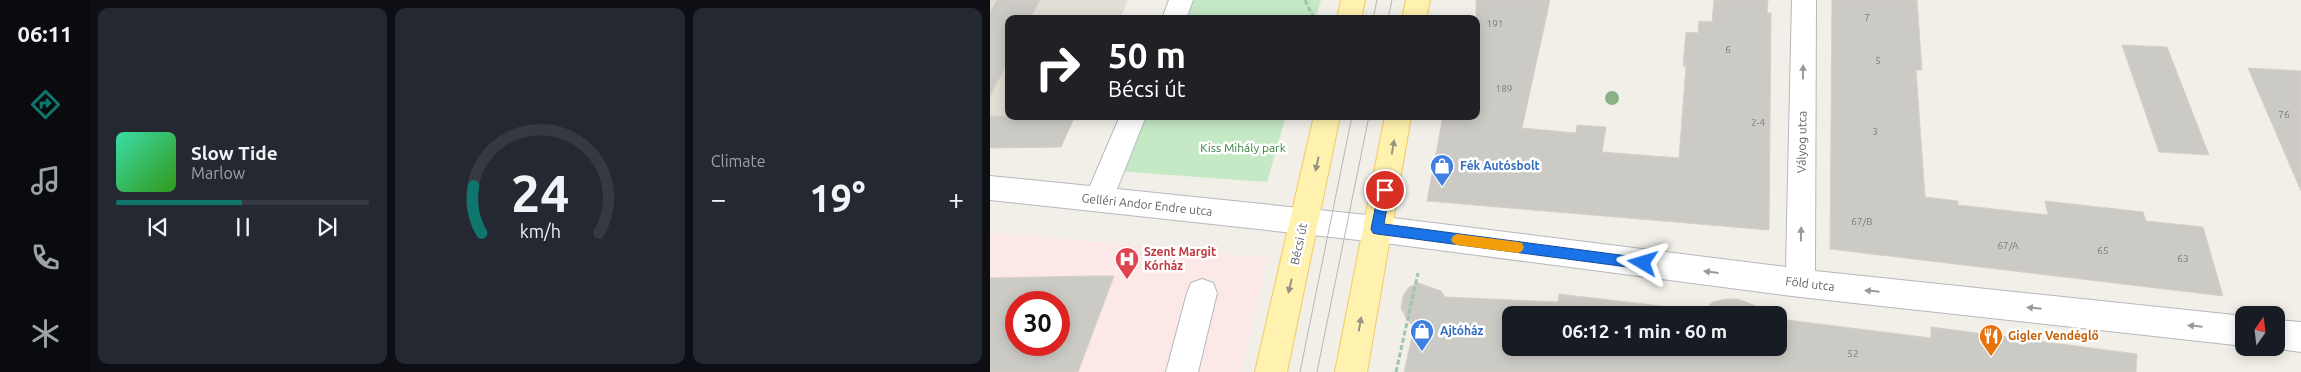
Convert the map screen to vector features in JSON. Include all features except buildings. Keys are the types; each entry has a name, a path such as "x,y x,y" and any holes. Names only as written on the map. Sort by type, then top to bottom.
{"main road":[{"path":"1350,15 1353,0"},
{"path":"1415,15 1418,0"},
{"name":"Bécsi út","path":"1271,372 1327,120"},
{"path":"1351,372 1397,120"}],"street":[{"path":"1175,15 1181,0"},
{"name":"Vályog utca","path":"1800,283 1804,0"},
{"path":"1099,200 1131,120"},
{"name":"Gelléri Andor Endre utca","path":"990,188 1377,229"},
{"name":"Föld utca","path":"1377,229 1800,283 2235,330"},
{"path":"1182,372 1202,293"},
{"path":"2285,336 2301,337"}],"path":[{"path":"1306,0 1312,15"},
{"path":"1396,372 1418,273"}],"shaded area":[{"path":"990,0 1128,0 1122,15 1005,15 1005,120 1073,120 1061,147 990,148"},
{"name":"Szent Margit Kórház","path":"990,232 1268,258 1241,372 990,372"}],"green space":[{"path":"1188,0 1321,0 1316,15 1182,15"},
{"name":"Kiss Mihály park","path":"1137,120 1285,120 1267,182 1116,171"}],"tram line":[{"path":"1374,15 1377,0"},
{"path":"1389,15 1392,0"},
{"path":"1300,372 1351,120"},
{"path":"1317,372 1368,120"}],"slow traffic":[{"path":"1457,240 1518,247"}],"place":[{"name":"Fék Autósbolt","path":"1442,187"},
{"name":"Szent Margit Kórház","path":"1127,280"},
{"name":"Ajtóház","path":"1422,352"},
{"name":"Gigler Vendéglő","path":"1991,357"}],"route":[{"path":"1385,190 1377,229 1643,263"}]}
